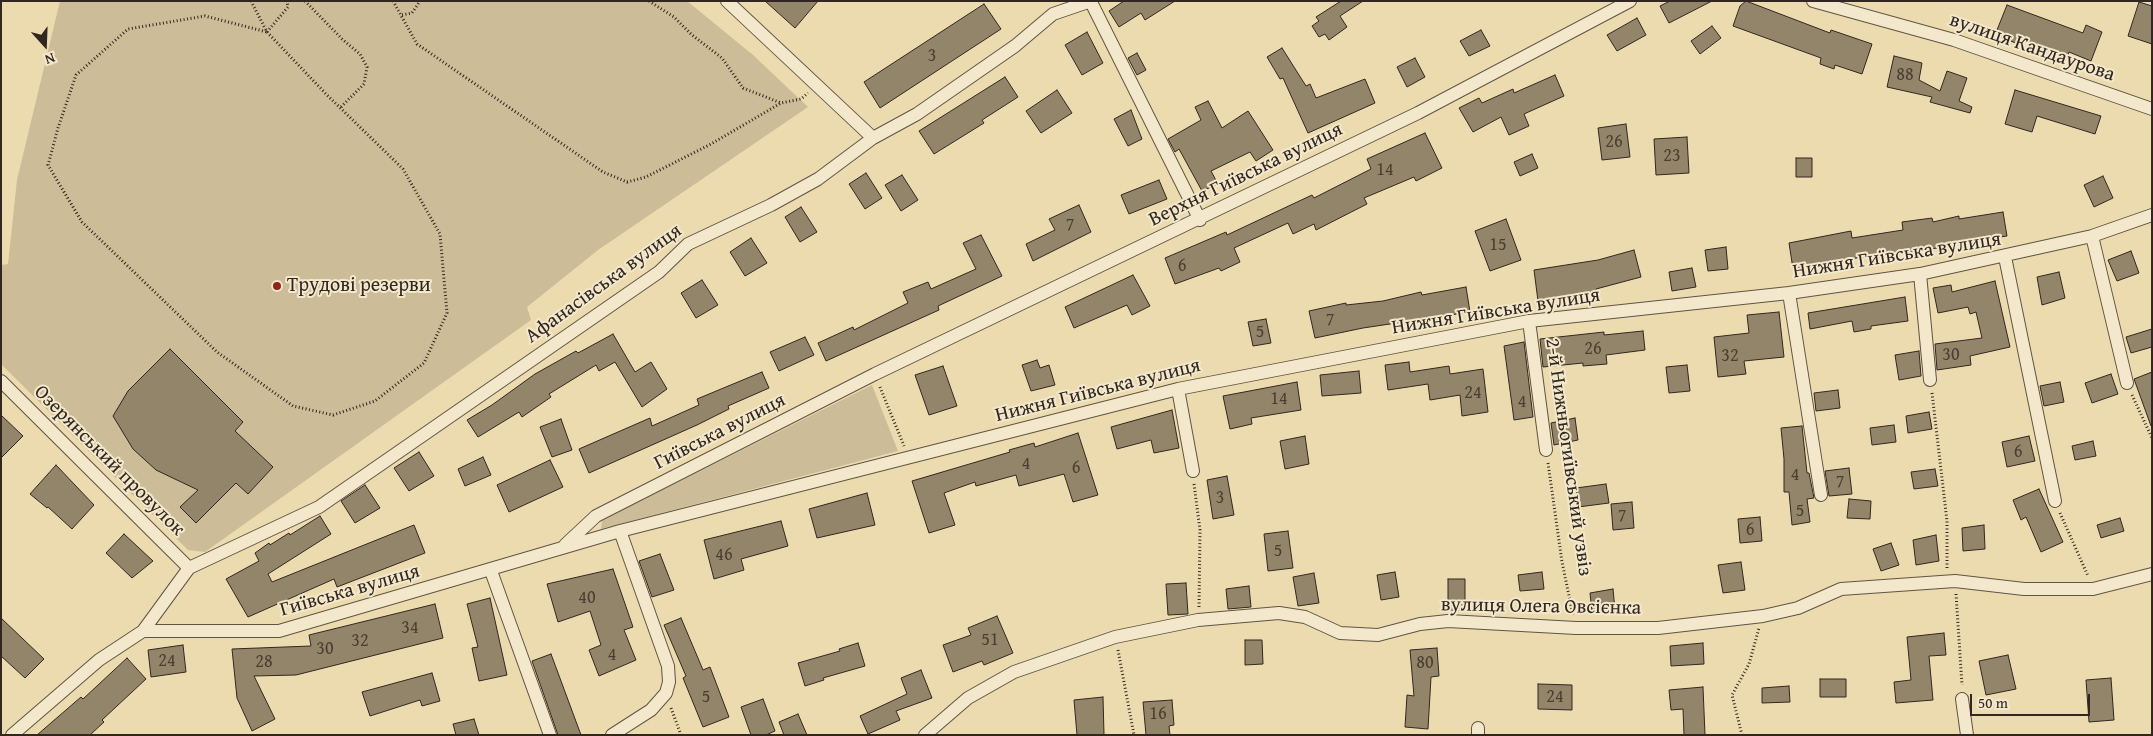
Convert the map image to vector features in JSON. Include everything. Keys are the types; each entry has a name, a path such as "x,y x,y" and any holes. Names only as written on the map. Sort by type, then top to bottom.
{"street":[{"path":"727,1 873,138"},
{"path":"1091,1 1200,220"},
{"name":"Афанасівська вулиця","path":"189,568 319,507 659,272 688,244 771,205 818,179 873,138 926,108 1015,46 1053,14 1091,1"},
{"name":"Верхня Гиївська вулиця","path":"875,374 1200,220 1418,112 1630,1"},
{"name":"вулиця Кандаурова","path":"1813,1 1954,40 2152,109"},
{"name":"Нижня Гиївська вулиця","path":"909,458 1178,389 1529,321 1789,293 1920,274 2005,257 2092,236 2152,216"},
{"path":"2092,236 2126,383"},
{"path":"2005,257 2055,501"},
{"path":"1920,274 1930,380"},
{"path":"1789,293 1821,495"},
{"name":"2-й Нижньогиївський узвіз","path":"1529,321 1546,450"},
{"name":"Гиївська вулиця","path":"562,547 596,516 875,374"},
{"name":"Озерянський провулок","path":"1,381 189,568"},
{"path":"1178,389 1193,471"},
{"name":"Гиївська вулиця","path":"143,631 279,631 491,571 562,547 909,458"},
{"path":"612,735 651,710 666,693 669,682 668,666 620,532"},
{"path":"12,735 99,660 143,631 189,568"},
{"path":"491,571 550,735"},
{"name":"вулиця Олега Овсієнка","path":"925,735 968,698 1014,672 1115,637 1198,620 1279,613 1305,618 1340,633 1378,635 1420,624 1448,621 1576,628 1658,628 1763,616 1798,608 1841,589 1951,581 2024,589 2093,589 2152,574"},
{"path":"1962,698 1966,735"}],"path":[{"path":"251,1 268,32 340,108 402,169 440,234 447,313 424,363 375,401 333,415 293,406 217,352 82,222 48,165 76,75 128,29 205,16 268,32"},
{"path":"268,32 288,7 287,1"},
{"path":"305,1 342,39 360,54 367,67 364,84 340,108"},
{"path":"393,1 417,44 602,172 627,182 646,177 711,144 781,103 801,99 816,85"},
{"path":"402,15 412,13 420,1"},
{"path":"649,1 674,17 692,35 722,58 743,88 781,103"},
{"path":"875,374 909,458"},
{"path":"2126,383 2152,438"},
{"path":"1933,400 1947,521 1962,698"},
{"name":"2-й Нижньогиївський узвіз","path":"1546,450 1562,562 1576,628"},
{"path":"1193,471 1200,530 1198,620"},
{"path":"2055,501 2093,589"},
{"path":"1742,735 1732,695 1749,664 1763,616"},
{"path":"1115,637 1134,735"},
{"path":"666,693 681,735"}],"shaded area":[{"name":"Трудові резерви","path":"60,1 687,1 753,55 808,107 598,250 527,307 531,320 205,552 188,550 1,364 1,265 8,264 17,180"},
{"path":"872,385 898,451 601,529 602,520"}],"building":[{"path":"765,1 818,1 795,28"},
{"path":"1124,1 1175,1 1145,20 1141,13 1119,27 1109,11"},
{"path":"1341,1 1363,1 1340,16 1347,27 1329,40 1325,34 1319,37 1312,26 1319,21 1316,17"},
{"path":"1670,1 1712,1 1669,23 1660,6"},
{"path":"1746,1 1830,33 1831,30 1872,44 1862,74 1835,65 1834,69 1820,64 1821,58 1733,26 1740,6"},
{"path":"2139,2 2152,6 2152,44 2128,36"},
{"path":"984,4 1001,29 880,108 864,82"},
{"path":"2007,5 2083,33 2086,25 2102,32 2091,61 2069,52 2067,58 2023,41 2021,45 1995,35"},
{"path":"1637,18 1646,35 1617,51 1607,35"},
{"path":"1712,26 1721,38 1700,54 1691,41"},
{"path":"1481,30 1490,46 1469,56 1460,41"},
{"path":"1087,32 1103,63 1082,75 1065,45"},
{"path":"1282,48 1306,86 1310,84 1316,98 1365,79 1375,103 1308,133 1283,78 1280,79 1267,57"},
{"path":"1137,53 1146,70 1137,75 1128,58"},
{"path":"1894,56 1922,63 1919,80 1940,91 1947,71 1967,78 1959,101 1972,107 1970,113 1930,102 1932,97 1887,87"},
{"path":"1415,58 1425,77 1407,87 1397,67"},
{"path":"1555,75 1564,96 1524,114 1529,126 1509,135 1501,117 1473,132 1459,108 1479,98 1482,103 1513,89 1514,93"},
{"path":"1005,77 1018,97 982,120 984,123 934,154 919,131"},
{"path":"1057,90 1072,113 1041,133 1026,111"},
{"path":"2015,90 2101,116 2095,134 2037,116 2032,132 2005,124"},
{"path":"1208,101 1222,128 1248,111 1273,150 1256,161 1250,152 1211,171 1218,184 1202,191 1179,149 1175,152 1168,139 1201,120 1195,107"},
{"path":"1131,110 1142,139 1128,146 1114,119"},
{"path":"1626,124 1630,157 1602,160 1598,128"},
{"path":"1425,133 1442,168 1416,181 1414,177 1364,198 1367,204 1316,230 1314,224 1293,234 1288,223 1234,248 1240,262 1221,271 1219,268 1175,284 1165,258 1226,232 1227,235 1312,195 1314,198 1371,169 1367,159"},
{"path":"1687,137 1689,173 1656,175 1654,139"},
{"path":"1532,154 1538,168 1520,176 1514,162"},
{"path":"1796,158 1812,158 1812,177 1796,177"},
{"path":"866,173 882,198 865,209 849,184"},
{"path":"902,175 918,200 901,211 885,185"},
{"path":"2103,176 2113,198 2094,207 2084,185"},
{"path":"1159,180 1167,199 1129,214 1121,195"},
{"path":"1079,205 1091,232 1033,261 1026,244 1055,230 1049,219"},
{"path":"801,207 817,232 800,242 785,217"},
{"path":"2003,212 2007,236 1986,239 1986,236 1936,246 1937,248 1868,259 1868,256 1793,269 1789,243 1851,231 1852,238 1903,230 1902,222 1932,218 1933,222 1959,216 1959,219"},
{"path":"1506,219 1521,260 1490,271 1475,231"},
{"path":"981,235 1002,276 938,306 939,310 826,361 818,343 853,327 854,330 908,303 903,292 928,282 931,289 976,269 963,243"},
{"path":"751,238 767,263 745,276 730,252"},
{"path":"1726,247 1728,269 1708,271 1705,250"},
{"path":"1634,250 1641,277 1596,289 1596,293 1538,301 1534,270 1598,260"},
{"path":"2131,251 2139,273 2117,281 2108,260"},
{"path":"1692,268 1696,287 1672,291 1669,272"},
{"path":"2059,272 2065,298 2042,305 2037,277"},
{"path":"1133,275 1150,306 1132,315 1127,305 1074,328 1065,307"},
{"path":"702,280 718,305 696,318 681,293"},
{"path":"1995,281 2010,347 1970,356 1971,365 1937,370 1935,344 1982,338 1976,312 1970,314 1968,307 1938,313 1933,288 1951,285 1952,292"},
{"path":"1466,287 1470,312 1363,328 1315,338 1309,311 1346,303 1346,305 1383,301 1421,292 1422,295"},
{"path":"1905,297 1908,321 1871,326 1871,329 1854,332 1852,321 1810,329 1808,313"},
{"path":"1779,312 1784,357 1744,361 1746,374 1718,377 1714,337 1749,333 1747,315"},
{"path":"1266,319 1271,343 1253,346 1248,322"},
{"path":"2152,329 2152,347 2131,353 2126,337"},
{"path":"1643,331 1645,350 1606,355 1607,364 1583,366 1583,363 1543,367 1540,339 1604,332 1604,335"},
{"path":"613,334 635,372 651,362 667,389 642,407 615,362 599,371 596,365 549,394 551,397 522,417 519,412 478,437 467,420 492,405 535,374 576,351 578,353"},
{"path":"805,337 814,355 779,371 770,352"},
{"path":"1524,342 1533,417 1514,420 1504,346"},
{"path":"170,349 243,422 235,431 273,467 248,494 236,483 196,523 180,507 198,490 156,470 133,449 113,416 128,391"},
{"path":"1919,351 1921,376 1899,380 1895,355"},
{"path":"1037,360 1040,368 1049,365 1055,385 1031,391 1022,365"},
{"path":"1409,362 1410,372 1449,366 1450,374 1483,369 1488,412 1462,416 1460,395 1430,400 1428,384 1388,390 1385,365"},
{"path":"1687,365 1690,391 1669,393 1666,367"},
{"path":"943,366 957,406 929,415 915,375"},
{"path":"1359,371 1361,393 1322,396 1320,375"},
{"path":"762,372 769,388 728,406 729,409 697,425 589,473 579,449 650,418 652,426 699,405 697,399"},
{"path":"2152,372 2152,425 2151,426 2134,379"},
{"path":"2111,374 2118,394 2092,403 2085,383"},
{"path":"1297,382 1301,410 1251,418 1252,424 1230,429 1223,396"},
{"path":"2060,382 2064,402 2044,406 2040,386"},
{"path":"1838,390 1840,408 1816,411 1814,393"},
{"path":"1172,410 1179,448 1154,453 1151,440 1117,449 1111,427"},
{"path":"1929,412 1932,429 1908,433 1906,416"},
{"path":"1,415 23,436 1,458"},
{"path":"1575,418 1578,440 1554,445 1551,423"},
{"path":"561,419 572,450 552,457 540,427"},
{"path":"1894,425 1896,442 1872,445 1870,428"},
{"path":"1802,426 1807,473 1809,473 1814,498 1807,499 1810,522 1792,525 1789,492 1784,492 1784,459 1781,428"},
{"path":"1078,433 1098,495 1073,502 1064,474 1019,486 1016,475 976,486 975,482 944,493 955,525 929,533 912,481 1010,452 1009,450 1034,443 1035,447"},
{"path":"1305,436 1309,464 1285,469 1280,441"},
{"path":"2029,436 2035,461 2007,467 2002,442"},
{"path":"2093,441 2096,456 2075,460 2072,446"},
{"path":"419,452 434,476 409,491 394,468"},
{"path":"483,457 491,475 465,486 458,469"},
{"path":"550,460 563,487 509,512 497,485"},
{"path":"56,465 94,505 72,529 48,507 30,494"},
{"path":"1849,468 1852,494 1829,496 1825,471"},
{"path":"1935,469 1938,486 1914,489 1911,472"},
{"path":"1227,476 1234,515 1213,519 1207,480"},
{"path":"1606,484 1609,503 1578,507 1576,488"},
{"path":"365,485 380,508 355,523 341,501"},
{"path":"2039,489 2063,542 2041,552 2026,517 2021,520 2013,500"},
{"path":"867,493 875,525 817,538 809,509"},
{"path":"1849,499 1871,501 1870,519 1847,518"},
{"path":"1632,502 1634,528 1613,530 1611,504"},
{"path":"320,516 331,534 268,574 272,582 414,525 425,553 337,587 334,579 248,617 226,579 259,561 255,553 269,543 270,545 289,533 290,535"},
{"path":"1760,517 1762,541 1740,543 1738,519"},
{"path":"2120,518 2124,531 2101,538 2097,525"},
{"path":"781,521 788,546 741,559 744,570 714,579 704,540"},
{"path":"1984,525 1985,549 1963,551 1962,528"},
{"path":"1288,531 1293,568 1268,571 1264,534"},
{"path":"124,534 153,561 132,578 106,553"},
{"path":"1936,535 1939,561 1916,565 1913,540"},
{"path":"1891,543 1899,565 1881,571 1873,549"},
{"path":"660,554 674,590 652,597 639,561"},
{"path":"1741,562 1745,590 1723,593 1718,565"},
{"path":"613,569 633,627 624,630 636,660 599,676 589,650 601,645 590,611 558,622 547,584"},
{"path":"1395,572 1399,597 1381,600 1377,575"},
{"path":"1542,572 1544,589 1520,591 1518,575"},
{"path":"1314,573 1319,603 1298,606 1293,577"},
{"path":"1448,579 1465,579 1465,610 1448,610"},
{"path":"1186,583 1188,614 1168,615 1166,584"},
{"path":"1249,586 1251,607 1228,609 1226,589"},
{"path":"1613,589 1615,610 1592,612 1590,593"},
{"path":"490,598 507,675 479,681 472,648 478,647 467,604"},
{"path":"435,604 443,638 296,675 254,676 275,719 252,731 237,698 232,649 311,646 309,635"},
{"path":"997,616 1013,653 984,665 982,661 953,672 943,645 971,635 968,628"},
{"path":"1,618 44,659 25,678 1,656"},
{"path":"681,618 703,670 710,667 729,717 703,727 683,678 686,676 664,625"},
{"path":"1944,633 1946,655 1929,656 1933,700 1896,703 1894,682 1911,680 1907,637"},
{"path":"1245,640 1262,640 1263,664 1245,665"},
{"path":"858,643 865,666 823,678 824,680 805,686 798,663 840,651 839,649"},
{"path":"1703,643 1704,664 1671,666 1670,646"},
{"path":"183,645 186,672 151,677 148,650"},
{"path":"1437,648 1439,676 1431,677 1428,729 1405,727 1407,695 1414,696 1410,650"},
{"path":"551,654 581,735 558,735 532,661"},
{"path":"2008,655 2016,689 1986,695 1979,661"},
{"path":"127,658 146,679 102,720 104,722 90,735 37,735 81,697 83,699"},
{"path":"921,670 932,698 896,711 900,720 868,734 860,716 907,694 901,678"},
{"path":"432,673 440,701 422,706 420,700 370,716 362,692"},
{"path":"2111,678 2114,720 2089,722 2086,680"},
{"path":"1820,679 1846,679 1846,697 1820,697"},
{"path":"1538,684 1572,685 1572,710 1538,709"},
{"path":"1789,686 1790,702 1762,703 1762,688"},
{"path":"1703,687 1705,735 1684,735 1683,709 1671,710 1669,690"},
{"path":"1103,697 1104,735 1077,735 1074,700"},
{"path":"763,699 775,731 766,735 751,735 741,707"},
{"path":"1172,700 1174,725 1169,726 1170,735 1146,735 1143,702"},
{"path":"798,714 807,735 784,735 779,722"},
{"path":"474,719 479,735 456,735 453,724"}],"place":[{"name":"Трудові резерви","path":"277,286"}]}
